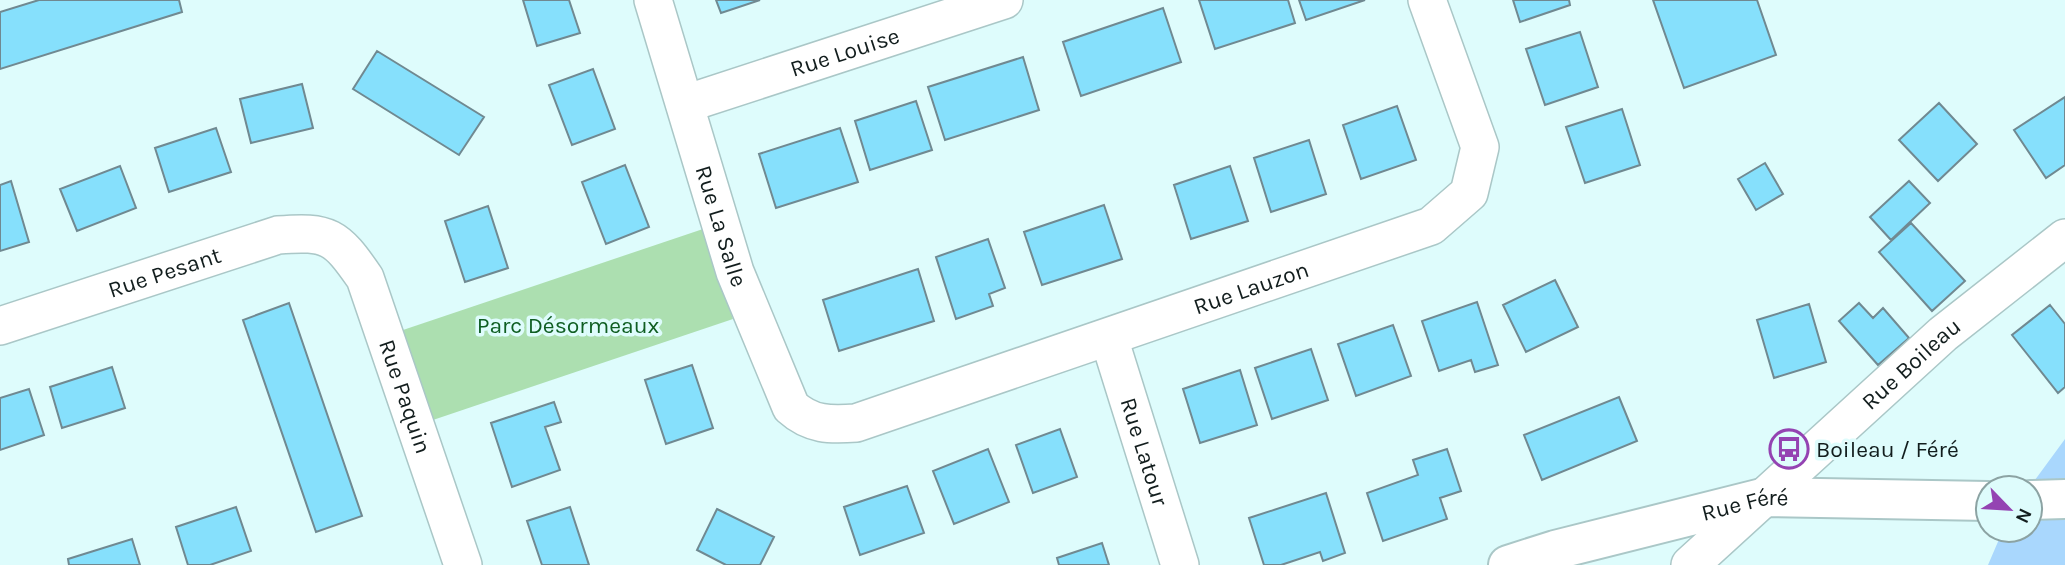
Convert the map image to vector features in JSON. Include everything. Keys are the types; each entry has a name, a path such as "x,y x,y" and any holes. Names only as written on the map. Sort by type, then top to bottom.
{"street":[{"name":"Rue La Salle","path":"653,0 735,272 790,407 804,418 827,425"},
{"name":"Rue Louise","path":"685,104 1004,0"},
{"name":"Rue Lauzon","path":"827,425 856,423 1431,226 1469,193 1480,147 1427,0"},
{"name":"Rue Pesant","path":"0,326 278,235 314,232 330,240"},
{"name":"Rue Boileau","path":"1690,565 1703,550 1766,497 1943,334 2065,238"},
{"name":"Rue Paquin","path":"330,240 344,247 365,278 454,563"},
{"name":"Rue Latour","path":"1109,338 1180,565"},
{"name":"Rue Féré","path":"1508,565 1563,557 1766,497 1974,502"},
{"path":"2044,500 2065,499"}],"green space":[{"name":"Parc Désormeaux","path":"703,229 733,319 433,420 403,330"}],"water":[{"path":"2065,439 2065,565 1988,565 1997,544 2044,544 2044,474 2039,474"}],"building":[{"path":"39,0 179,0 182,12 0,69 0,12"},
{"path":"523,0 569,0 580,33 537,46"},
{"path":"716,0 760,0 721,13"},
{"path":"1199,0 1288,0 1295,23 1215,49"},
{"path":"1299,0 1365,0 1306,20"},
{"path":"1513,0 1569,0 1570,5 1520,22"},
{"path":"1653,0 1757,0 1776,55 1684,88"},
{"path":"1163,8 1181,62 1081,96 1063,42"},
{"path":"1580,32 1598,87 1545,105 1526,49"},
{"path":"377,51 484,117 459,155 353,89"},
{"path":"1023,57 1039,110 945,140 928,87"},
{"path":"593,69 615,129 572,145 549,85"},
{"path":"302,84 313,128 251,143 240,99"},
{"path":"2065,97 2065,165 2046,178 2014,130"},
{"path":"916,101 932,150 870,170 855,121"},
{"path":"1939,103 1977,144 1938,181 1899,140"},
{"path":"1397,106 1416,160 1361,179 1343,125"},
{"path":"1622,109 1640,165 1585,183 1566,127"},
{"path":"216,128 231,172 169,192 155,148"},
{"path":"840,128 858,182 776,208 759,154"},
{"path":"1309,140 1326,194 1271,212 1254,158"},
{"path":"1765,163 1783,194 1756,210 1738,179"},
{"path":"625,165 649,227 606,244 582,182"},
{"path":"120,166 136,208 77,231 60,189"},
{"path":"1230,166 1248,221 1191,239 1174,185"},
{"path":"11,181 29,242 0,251 0,185"},
{"path":"1909,181 1930,203 1891,240 1870,217"},
{"path":"1104,205 1122,259 1042,285 1024,232"},
{"path":"488,206 508,268 465,282 445,221"},
{"path":"1911,223 1965,281 1932,311 1879,252"},
{"path":"988,239 1005,288 989,294 993,306 956,319 936,257"},
{"path":"918,269 934,321 839,351 823,300"},
{"path":"1555,280 1578,327 1526,352 1503,305"},
{"path":"1477,302 1498,365 1475,372 1471,360 1439,371 1422,321"},
{"path":"289,303 362,516 316,532 243,320"},
{"path":"1859,303 1873,318 1883,308 1909,338 1878,365 1839,321"},
{"path":"1809,304 1826,362 1774,378 1757,320"},
{"path":"2050,305 2065,324 2065,387 2058,393 2012,335"},
{"path":"1393,325 1411,376 1356,396 1338,344"},
{"path":"1311,349 1328,400 1272,419 1255,368"},
{"path":"692,365 713,428 666,444 645,380"},
{"path":"112,367 125,408 62,428 50,387"},
{"path":"1240,370 1257,425 1200,443 1183,389"},
{"path":"29,389 44,435 0,450 0,398"},
{"path":"1619,397 1637,441 1542,480 1524,435"},
{"path":"554,402 561,422 545,427 560,470 512,487 491,423"},
{"path":"1060,429 1077,477 1033,493 1016,445"},
{"path":"988,449 1009,502 954,524 933,471"},
{"path":"1447,449 1461,491 1440,498 1447,519 1383,541 1367,493 1418,475 1413,460"},
{"path":"907,486 924,533 860,555 844,507"},
{"path":"1326,493 1345,553 1323,561 1320,552 1281,565 1264,565 1249,518"},
{"path":"236,507 251,551 210,565 188,565 176,527"},
{"path":"570,507 589,565 542,565 527,521"},
{"path":"717,509 774,537 760,565 726,565 697,550"},
{"path":"132,539 140,565 69,565 68,559"},
{"path":"1102,543 1109,565 1059,565 1057,558"}],"place":[{"name":"Boileau / Féré","path":"1789,449"}]}
